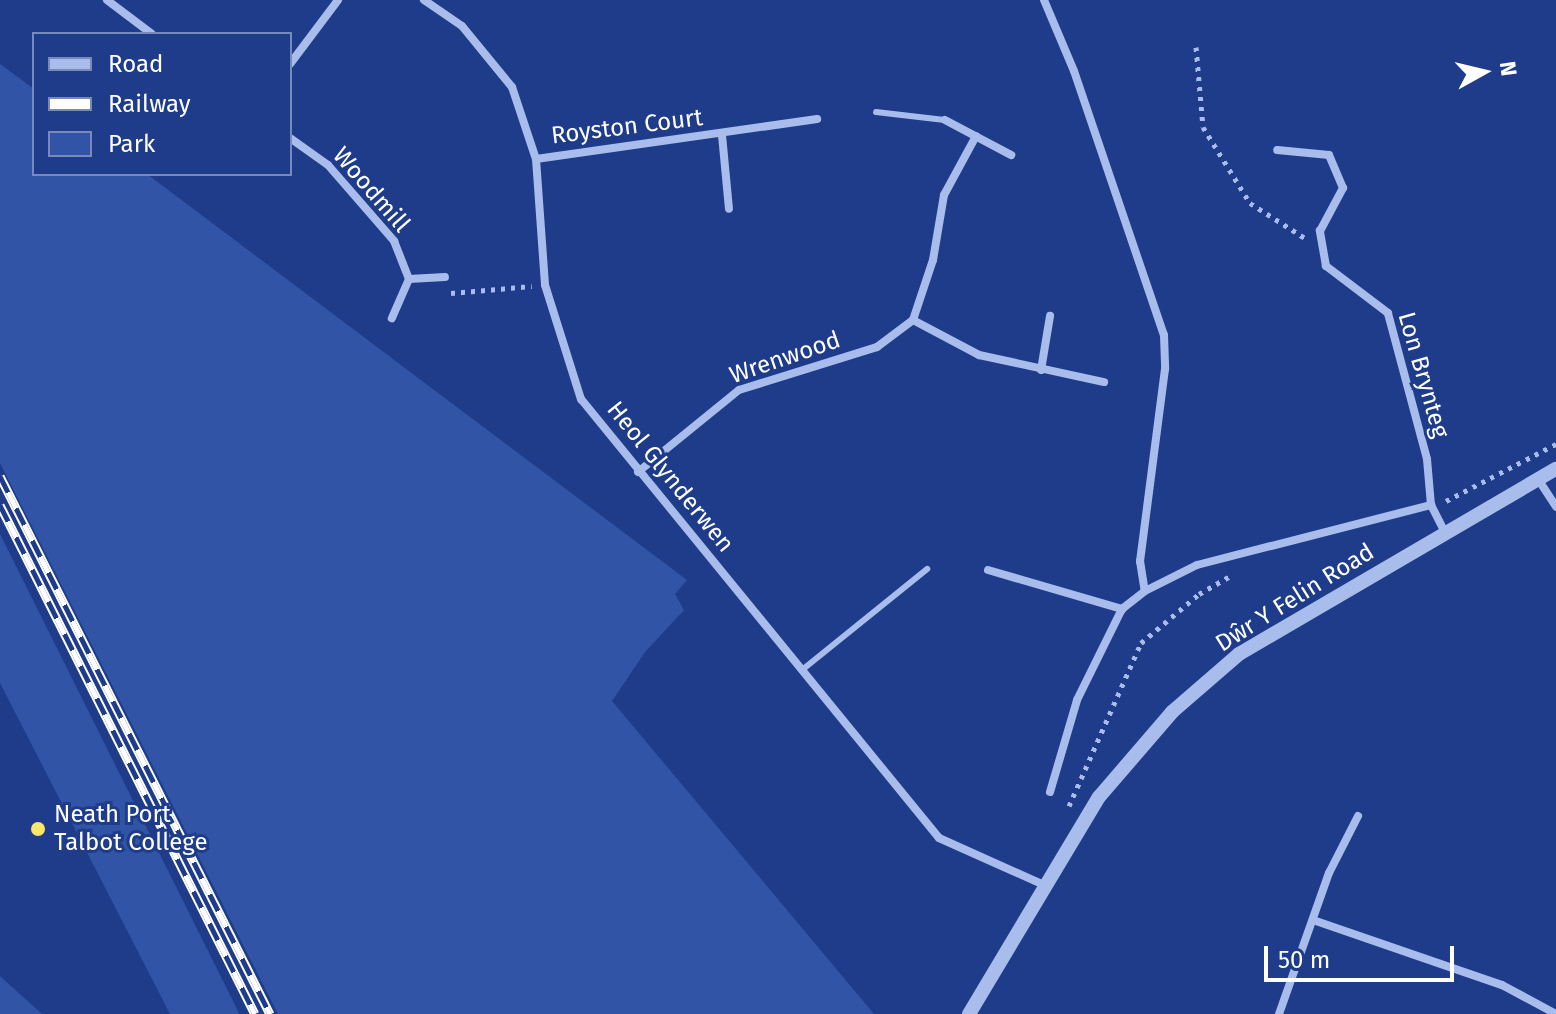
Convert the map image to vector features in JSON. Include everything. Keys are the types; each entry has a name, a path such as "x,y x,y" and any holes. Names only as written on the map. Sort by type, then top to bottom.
{"street":[{"path":"107,0 149,32"},
{"path":"292,61 338,0"},
{"name":"Heol Glynderwen","path":"424,0 462,26 512,87 536,159 545,285 581,399 939,838 1042,884"},
{"path":"1044,0 1074,71 1164,335 1165,369 1140,561 1145,591"},
{"name":"Royston Court","path":"536,159 722,135 817,119"},
{"path":"945,120 1011,155"},
{"name":"Royston Court","path":"722,135 729,209"},
{"path":"976,136 944,195 933,260 913,320 979,355 1104,382"},
{"name":"Woodmill","path":"292,139 328,165 394,241 409,279"},
{"path":"1277,150 1329,155 1343,188 1320,231 1323,244"},
{"name":"Lon Brynteg","path":"1323,244 1326,266 1388,313 1427,459 1431,505 1445,532"},
{"path":"392,318 409,279 445,277"},
{"path":"1041,370 1050,316"},
{"name":"Wrenwood","path":"638,472 739,390 877,347 913,320"},
{"name":"Dŵr Y Felin Road","path":"969,1014 1042,884 1099,797 1172,712 1239,654 1556,469"},
{"path":"1538,479 1556,507"},
{"path":"1050,792 1077,700 1122,609 1145,591 1197,565 1431,505"},
{"path":"988,570 1122,609"},
{"path":"1279,1014 1313,920 1358,816"},
{"path":"1313,920 1502,985 1556,1014"}],"lane":[{"path":"876,112 945,120"},
{"path":"802,670 927,569"}],"path":[{"path":"1196,47 1203,127 1250,203 1302,238 1323,244"},
{"path":"445,277 451,293 545,285"}],"green space":[{"path":"0,64 32,88 32,176 150,176 687,580 675,594 684,610 645,652 612,701 874,1014 278,1014 0,463"},
{"path":"0,534 239,1014 170,1014 0,683"},
{"path":"0,976 42,1014 0,1014"}],"railway":[{"path":"0,476 270,1014"},
{"path":"0,505 255,1014"}],"place":[{"name":"Neath Port Talbot College","path":"38,829"}]}
